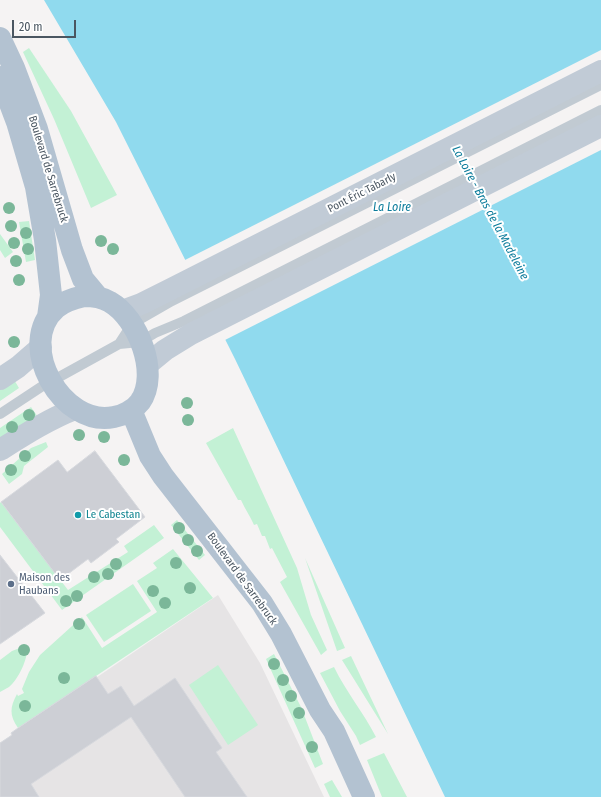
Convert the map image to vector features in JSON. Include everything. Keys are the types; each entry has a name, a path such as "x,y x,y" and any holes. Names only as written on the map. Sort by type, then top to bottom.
{"main road":[{"name":"Boulevard de Sarrebruck","path":"0,38 14,68 35,123 72,250 83,279 98,297"},
{"name":"Boulevard de Sarrebruck","path":"0,78 17,122 36,187 51,295 48,317 43,328 41,355 51,382 63,398 76,409 89,416 101,419 122,415 131,410 150,456 163,476 262,603 281,634 320,710 334,732 364,797"},
{"path":"48,317 57,307 71,299 84,296 98,297 111,303 148,364 148,377 145,389 140,401 131,410"}],"street":[{"name":"Pont Éric Tabarly","path":"128,330 141,304 170,296 601,71"},
{"path":"148,364 165,350 187,327 601,126"},
{"path":"0,379 18,367 41,347"},
{"path":"0,450 23,435 65,413 76,409"}],"lane":[{"path":"170,296 601,85"},
{"path":"0,414 51,382 128,330 155,333 187,327 601,110"}],"shaded area":[{"path":"218,595 260,663 324,797 0,797 0,743"}],"green space":[{"path":"29,48 71,111 117,195 91,208 54,119 23,52"},
{"path":"29,221 35,260 26,262 19,222"},
{"path":"0,234 13,252 5,258 0,250"},
{"path":"13,378 19,388 0,401 0,386"},
{"path":"31,407 38,417 0,443 0,428"},
{"path":"233,428 297,568 311,615 327,650 321,655 280,582 287,577 272,548 270,549 265,536 262,536 257,524 254,525 241,500 238,500 206,443"},
{"path":"46,442 48,447 24,466 22,474 9,484 2,474 31,448"},
{"path":"1,502 68,590 128,552 124,546 154,525 164,538 62,610 0,527"},
{"path":"177,520 205,555 199,560 171,525"},
{"path":"173,549 213,598 18,728 12,715 13,703 17,694 18,696 24,693 22,689 29,672 40,655 82,617 102,648 157,612 137,581 157,568 153,563"},
{"path":"305,558 345,648 337,651"},
{"path":"133,584 151,611 104,642 86,615"},
{"path":"25,646 27,648 26,658 19,674 9,687 0,692 0,660 12,651"},
{"path":"274,654 301,707 323,764 315,768 266,659"},
{"path":"351,656 388,734 342,660"},
{"path":"218,665 258,725 228,745 189,685"},
{"path":"334,667 376,737 360,745 320,673"},
{"path":"384,753 407,797 382,797 367,760"},
{"path":"332,780 342,797 330,797 324,784"}],"water":[{"name":"La Loire","path":"44,0 601,0 601,797 445,797 235,359 116,122"}],"pier":[{"path":"601,50 601,150 223,341 183,261"}],"building":[{"name":"Le Cabestan","path":"95,451 145,517 116,539 119,542 91,563 88,559 60,580 1,502 58,460 67,472"},
{"name":"Maison des Haubans","path":"0,555 45,613 0,644"},
{"path":"96,676 108,694 121,686 134,706 175,678 222,748 216,752 247,797 185,797 131,717 31,784 39,797 0,797 0,743 12,735 11,733 18,728"}],"place":[{"name":"Le Cabestan","path":"78,515"},
{"name":"Maison des Haubans","path":"11,584"}],"water label":[{"name":"La Loire - Bras de la Madeleine","path":"490,213"}]}
